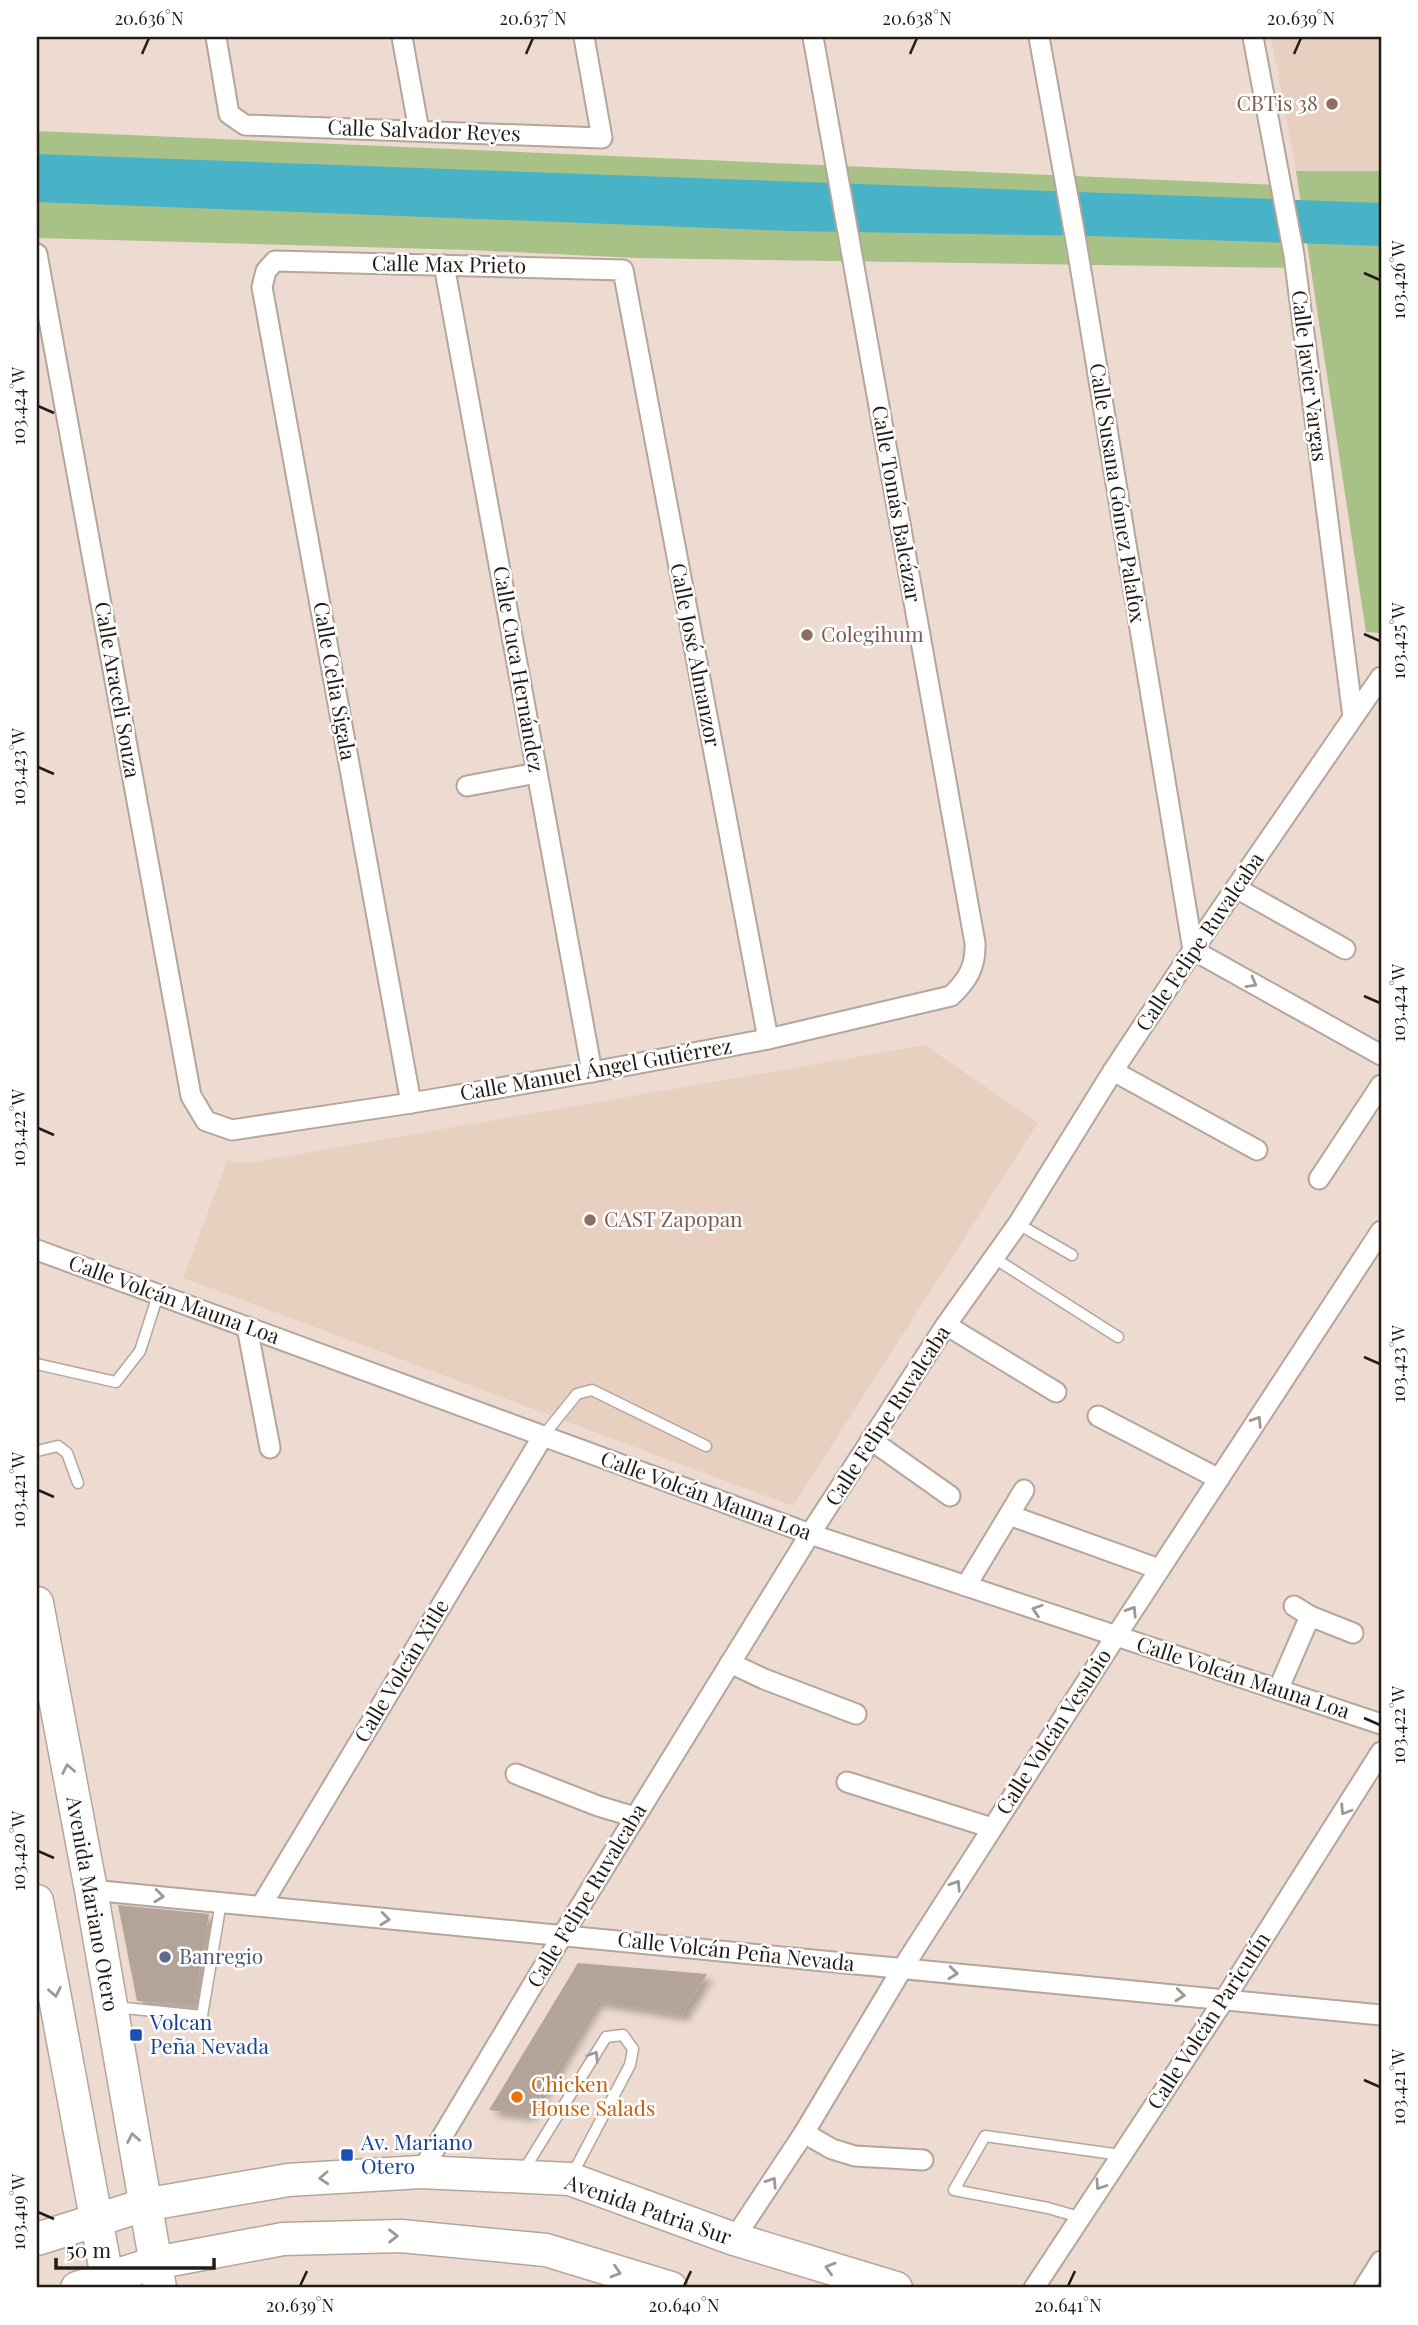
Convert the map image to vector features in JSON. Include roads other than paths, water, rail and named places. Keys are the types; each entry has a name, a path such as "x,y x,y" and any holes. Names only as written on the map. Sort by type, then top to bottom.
{"main road":[{"name":"Avenida Mariano Otero","path":"37,1603 91,1890 157,2276"},
{"path":"37,1901 108,2283"},
{"name":"Avenida Patria Sur","path":"37,2239 144,2205 288,2180 421,2172 570,2179 734,2239 896,2288"},
{"path":"77,2288 157,2276 283,2239 401,2236 546,2250 671,2288"}],"street":[{"name":"Calle Salvador Reyes","path":"216,37 229,114 245,125 602,138 584,37"},
{"path":"402,37 419,131"},
{"name":"Calle Tomás Balcázar","path":"813,37 975,943 976,958 971,971"},
{"name":"Calle Susana Gómez Palafox","path":"1039,37 1076,242 1193,950"},
{"name":"Calle Javier Vargas","path":"1253,37 1293,249 1353,718"},
{"name":"Calle Araceli Souza","path":"37,254 191,1096 206,1121"},
{"name":"Calle Max Prieto","path":"275,261 622,270"},
{"name":"Calle Celia Sigala","path":"275,261 266,271 262,287 411,1103"},
{"name":"Calle Cuca Hernández","path":"444,265 592,1072"},
{"name":"Calle José Almanzor","path":"622,270 768,1039"},
{"name":"Calle Felipe Ruvalcaba","path":"421,2172 562,1936 810,1534 946,1325 1018,1224 1113,1071 1193,950 1381,677"},
{"path":"467,786 537,773"},
{"path":"1236,888 1345,949"},
{"path":"1193,950 1381,1055"},
{"name":"Calle Manuel Ángel Gutiérrez","path":"206,1121 232,1130 411,1103 768,1039 951,996 964,984 971,971"},
{"path":"1113,1071 1257,1150"},
{"path":"1320,1179 1381,1085"},
{"name":"Calle Volcán Vesubio","path":"734,2239 804,2133 902,1969 992,1828 1381,1231"},
{"name":"Calle Volcán Mauna Loa","path":"37,1250 810,1534 1381,1724"},
{"path":"946,1325 1056,1392"},
{"path":"247,1327 270,1448"},
{"path":"1098,1416 1219,1479"},
{"name":"Calle Volcán Xitle","path":"261,1906 543,1436"},
{"path":"871,1440 950,1496"},
{"path":"966,1586 1024,1490"},
{"path":"1009,1515 1159,1569"},
{"path":"1278,1690 1302,1611 1353,1633"},
{"path":"730,1663 856,1714"},
{"name":"Calle Volcán Paricutín","path":"1034,2288 1224,2000 1381,1752"},
{"path":"516,1774 635,1817"},
{"path":"846,1782 992,1828"},
{"name":"Calle Volcán Peña Nevada","path":"91,1890 1381,2015"},
{"path":"804,2133 832,2149 855,2156 923,2160"},
{"path":"1364,2288 1381,2261"}],"lane":[{"path":"1018,1224 1072,1255"},
{"path":"994,1258 1118,1336"},
{"path":"37,1364 116,1382 140,1351 158,1295"},
{"path":"543,1436 578,1394 592,1390 706,1446"},
{"path":"37,1451 58,1446 67,1453 78,1483"},
{"path":"111,2007 202,2016 221,1902"},
{"path":"520,2177 606,2037 623,2035 634,2049 630,2065 570,2179"},
{"path":"1079,2217 1048,2208 954,2190 985,2136 1121,2155"}],"water":[{"path":"37,154 1381,203 1381,246 1090,236 791,231 37,202"}],"place":[{"name":"CBTis 38","path":"1332,104"},
{"name":"Colegihum","path":"807,635"},
{"name":"CAST Zapopan","path":"590,1220"},
{"name":"Banregio","path":"165,1957"},
{"name":"Volcan Peña Nevada","path":"136,2035"},
{"name":"Chicken House Salads","path":"517,2097"},
{"name":"Av. Mariano Otero","path":"347,2155"}]}
